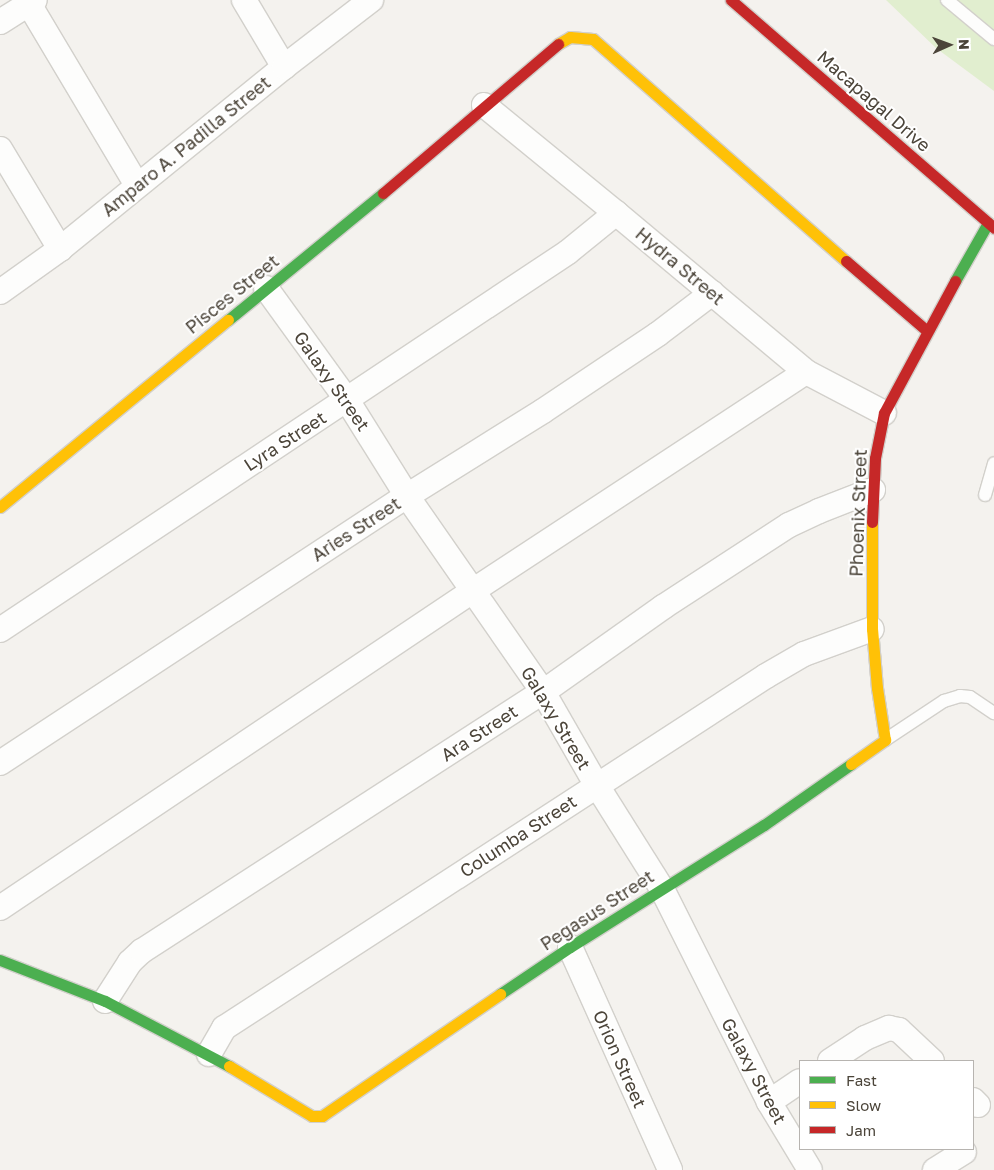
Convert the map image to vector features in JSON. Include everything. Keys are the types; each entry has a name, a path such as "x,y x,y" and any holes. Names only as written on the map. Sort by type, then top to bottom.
{"street":[{"path":"244,0 284,66"},
{"name":"Amparo A. Padilla Street","path":"0,292 60,248 284,66 371,0"},
{"name":"Macapagal Drive","path":"732,0 992,222"},
{"path":"0,22 32,2 137,185"},
{"name":"Pisces Street","path":"0,507 266,288 554,46 570,37 593,40 927,330"},
{"name":"Hydra Street","path":"484,106 616,213 806,372 884,412"},
{"path":"0,149 60,248"},
{"name":"Lyra Street","path":"0,630 568,252 616,213"},
{"name":"Phoenix Street","path":"885,740 877,688 872,629 872,490 875,458 884,412 927,330 992,222"},
{"name":"Galaxy Street","path":"266,288 347,400 406,496 474,590 543,692 596,784 662,889 769,1102 810,1170"},
{"name":"Aries Street","path":"0,763 406,496 544,411 658,334 712,293"},
{"path":"0,908 474,590 806,372"},
{"name":"Ara Street","path":"104,1001 130,962 142,951 543,692 664,607 789,525 819,510 872,490"},
{"name":"Columba Street","path":"209,1054 224,1028 596,784 804,654 872,629"},
{"name":"Pegasus Street","path":"209,1054 312,1116 322,1116 570,947 764,825 885,740"},
{"name":"Orion Street","path":"570,947 670,1170"},
{"path":"0,960 104,1001 209,1054"},
{"path":"832,1060 865,1038 889,1028 899,1030 931,1060"},
{"path":"769,1102 799,1082"},
{"path":"935,1170 964,1152"}],"lane":[{"path":"947,0 994,39"},
{"path":"985,495 994,463"},
{"path":"885,740 944,701 960,696 970,697 994,713"}],"green space":[{"path":"886,0 994,0 994,91 936,48"}],"traffic: fast":[{"path":"228,320 383,193"},
{"path":"955,281 988,223"},
{"path":"500,994 570,947 764,825 851,764"},
{"path":"0,960 105,1001 229,1066"}],"traffic: slow":[{"path":"558,44 570,37 593,39 846,261"},
{"path":"0,507 228,320"},
{"path":"851,764 885,740 877,688 872,629 872,522"},
{"path":"229,1066 312,1116 322,1116 500,994"}],"traffic: jam":[{"path":"731,0 994,228"},
{"path":"383,193 558,44"},
{"path":"846,261 927,331"},
{"path":"872,522 875,458 884,413 955,281"}]}
